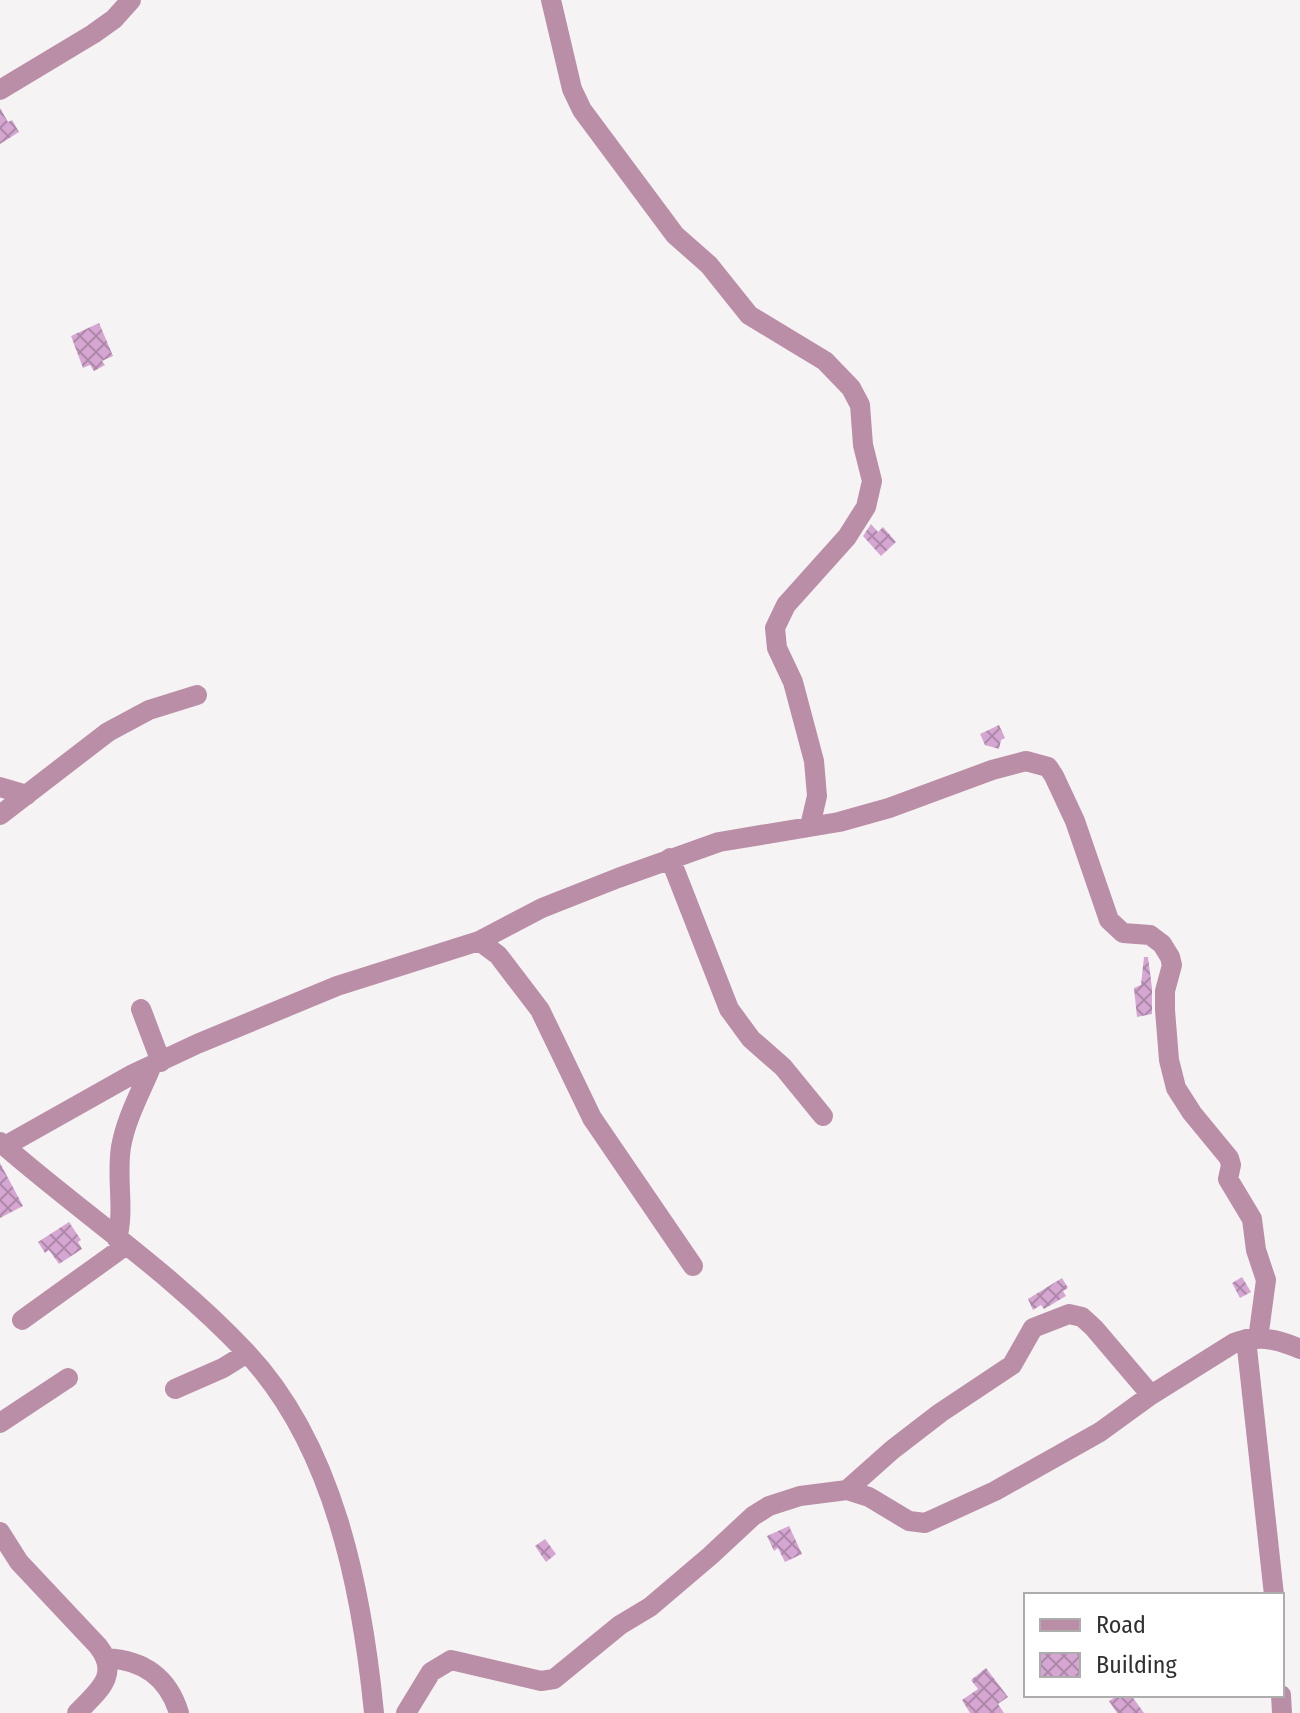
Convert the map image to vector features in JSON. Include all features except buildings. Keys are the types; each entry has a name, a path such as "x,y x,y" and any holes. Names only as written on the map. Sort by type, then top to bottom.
{"street":[{"path":"0,90 93,34 114,19 131,0"},
{"path":"551,0 572,89 582,110 675,235 709,265 749,315 832,367 851,388 860,405 863,445 872,481 866,507 847,537 786,605 775,628 777,648 793,682 814,761 817,796 810,826"},
{"path":"0,815 108,732 149,710 197,695"},
{"path":"374,1713 349,1554 331,1496 287,1408 247,1353 195,1304 2,1144 156,1064 240,1025 337,986 479,941 542,908 670,858 742,836 839,822 1026,761 1048,767 1075,821 1109,920 1123,933 1153,936 1170,957 1171,969 1165,998 1169,1060 1176,1088 1229,1158 1228,1179 1254,1225 1256,1250 1266,1280 1252,1339 1274,1593"},
{"path":"0,787 27,795"},
{"path":"670,858 729,1009 751,1039 783,1067 823,1116"},
{"path":"479,941 498,955 540,1010 592,1118 693,1266"},
{"path":"121,1242 119,1172 122,1145 128,1121 156,1064 141,1009"},
{"path":"22,1320 121,1242"},
{"path":"847,1490 940,1413 1012,1365 1033,1328 1069,1314 1079,1315 1094,1328 1151,1395"},
{"path":"406,1713 431,1672 451,1660 541,1681 554,1679 620,1625 650,1607 753,1516 780,1501 847,1490 869,1497 909,1521 925,1523 1040,1467 1100,1432 1215,1354 1252,1339 1279,1341 1300,1349"},
{"path":"175,1389 223,1368 247,1353"},
{"path":"0,1423 68,1378"},
{"path":"0,1532 19,1562 106,1658 108,1670 104,1683 77,1713"},
{"path":"106,1658 135,1662 152,1671 175,1699 179,1713"}]}
